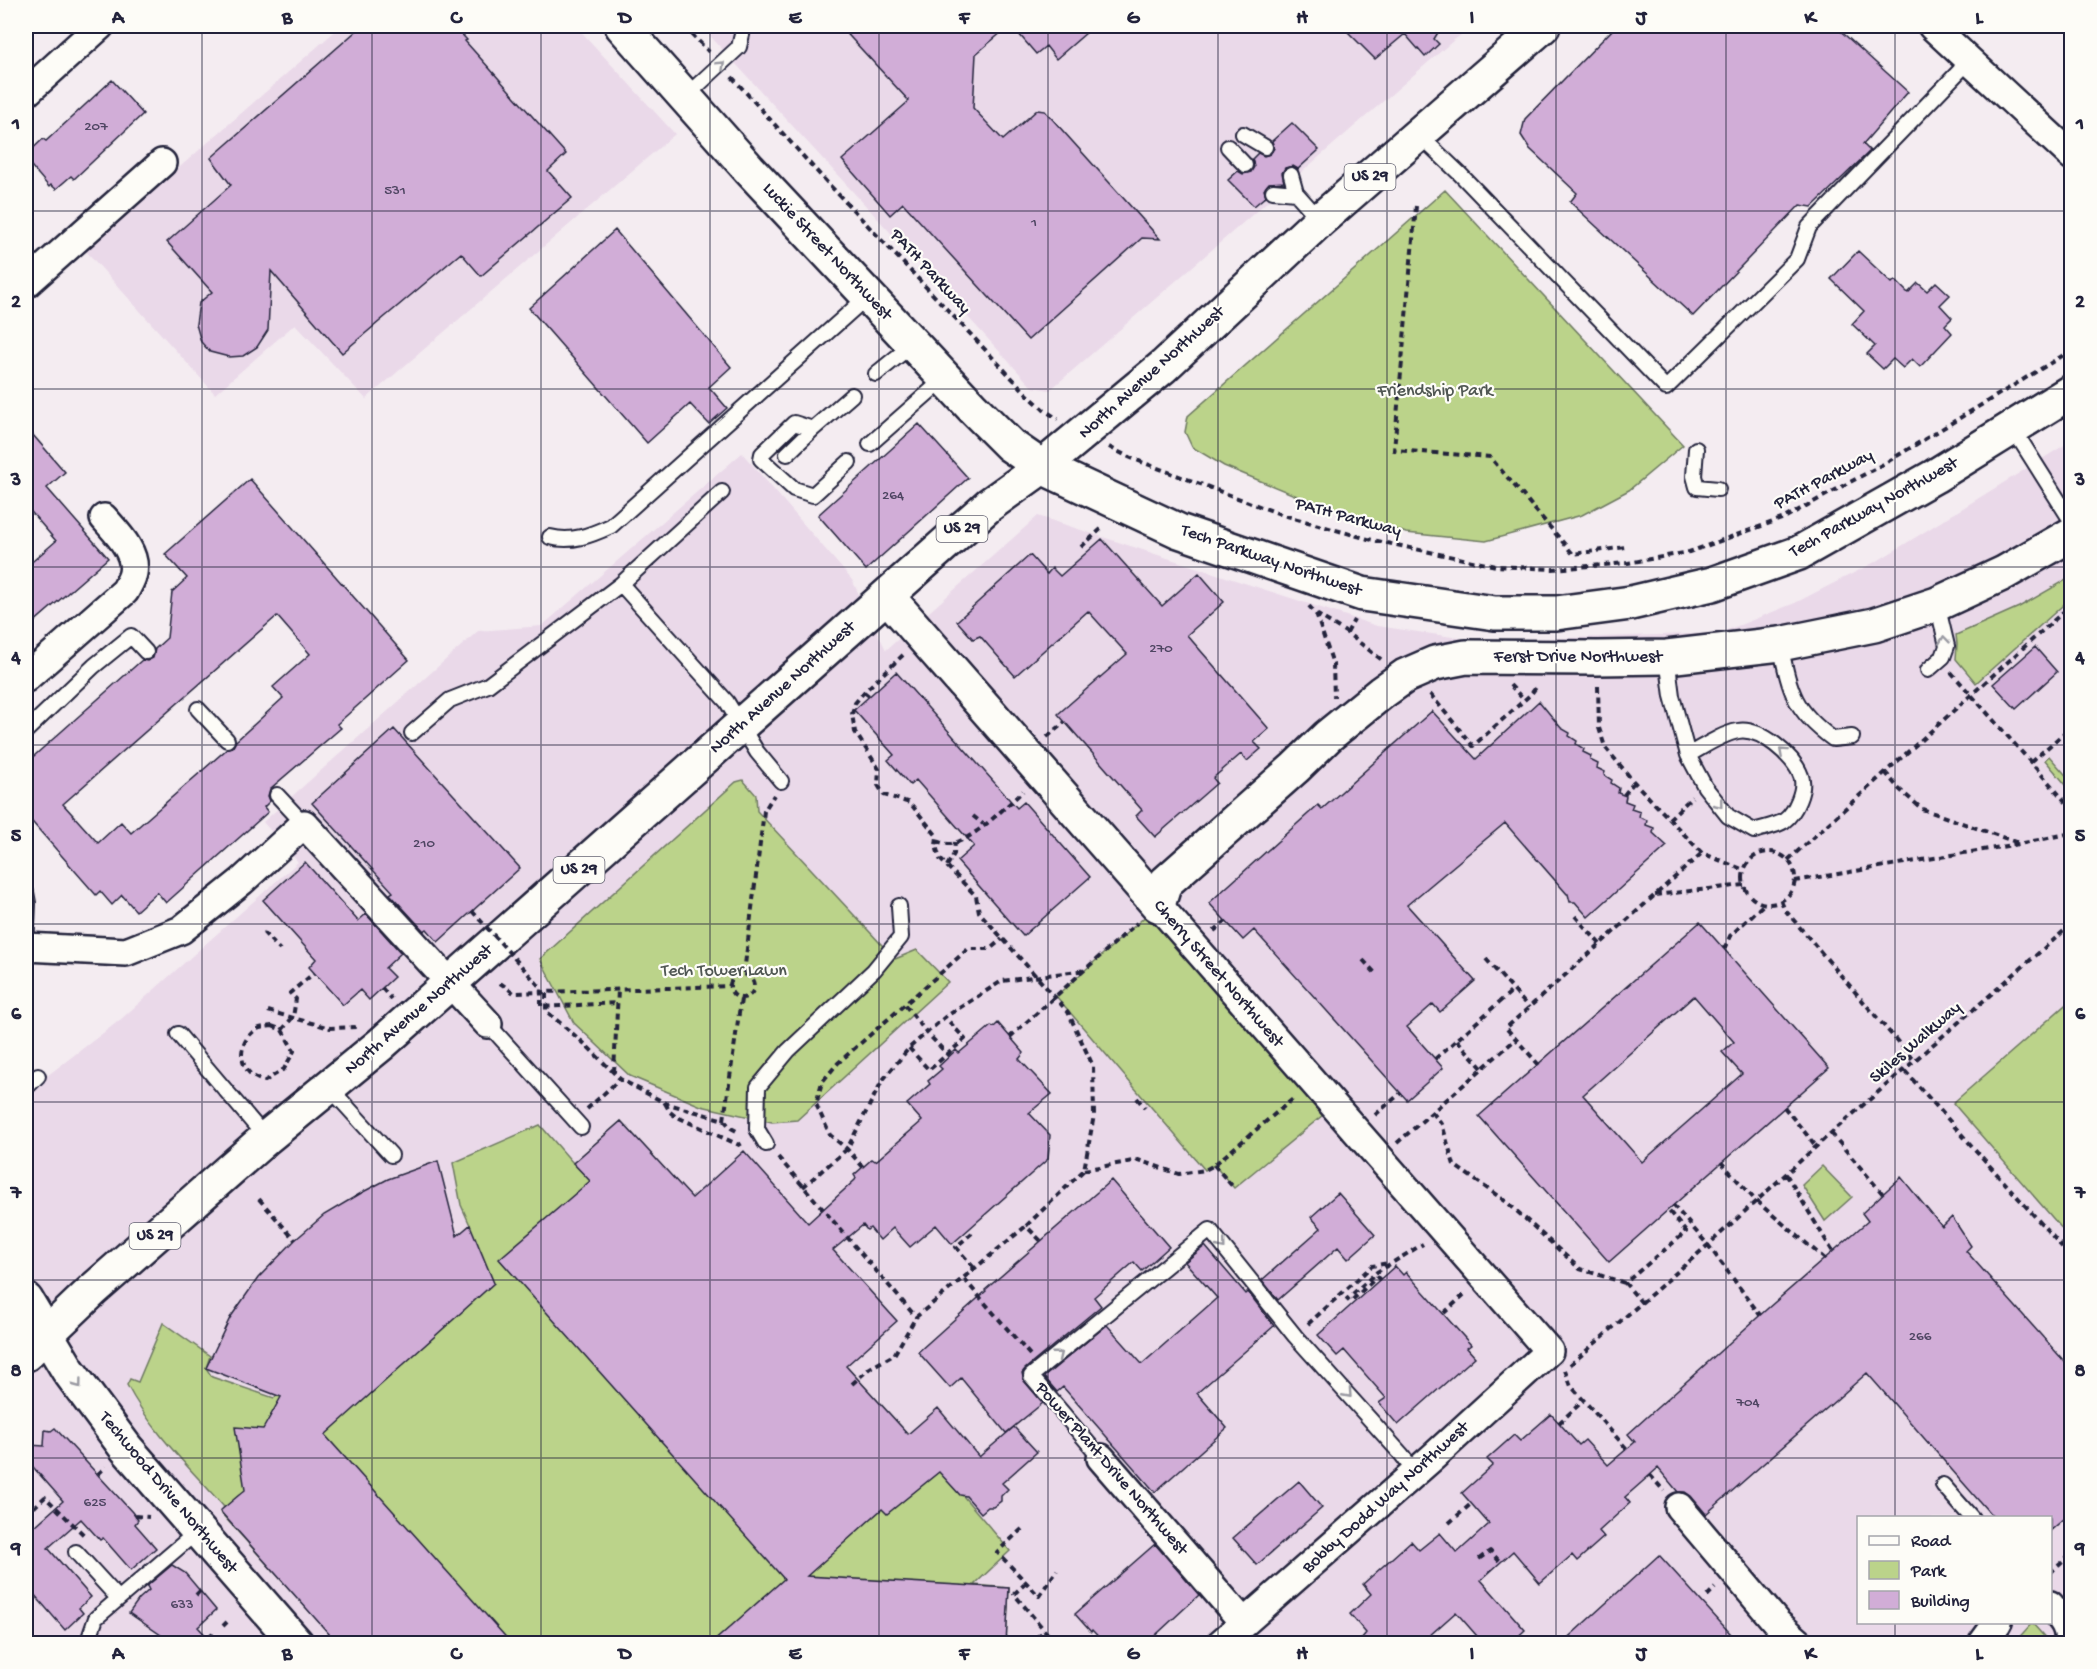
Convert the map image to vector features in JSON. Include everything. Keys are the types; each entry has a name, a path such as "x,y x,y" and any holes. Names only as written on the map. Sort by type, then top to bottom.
{"main road":[{"name":"Luckie Street Northwest","path":"622,26 749,169 945,378 1010,445 1042,467"},
{"name":"North Avenue Northwest","path":"35,1345 93,1290 266,1138 380,1045 450,984 989,505 1084,434 1193,339 1249,284 1320,220 1543,26"},
{"name":"Tech Parkway Northwest","path":"1042,467 1179,531 1362,594 1495,613 1556,613 1631,603 1701,586 1799,553 1935,476 2072,391"},
{"name":"Ferst Drive Northwest","path":"1158,905 1164,883 1295,768 1328,736 1400,680 1435,663 1466,657 1666,657 1780,644 1874,625 1937,604 2004,573 2072,534"},
{"name":"Cherry Street Northwest","path":"887,596 1158,905"},
{"name":"Techwood Drive Northwest","path":"26,1300 35,1345 68,1370 117,1435 297,1644"}],"street":[{"path":"26,93 100,26"},
{"path":"1932,26 2072,156"},
{"path":"26,284 162,163"},
{"path":"26,678 125,591 133,575 133,560 122,538 104,518"},
{"path":"26,947 126,952 181,930 242,881 304,824 488,1024"},
{"name":"Cherry Street Northwest","path":"1158,905 1557,1360"},
{"name":"Bobby Dodd Way Northwest","path":"1220,1644 1415,1473 1557,1360"},
{"name":"Power Plant Drive Northwest","path":"1101,1458 1244,1623"},
{"path":"1679,1507 1777,1623 1801,1644"},
{"path":"2052,1607 2065,1623 2069,1636 2068,1644"},
{"path":"1982,1644 1997,1624"}],"lane":[{"path":"685,97 739,47 744,26"},
{"path":"1418,134 1460,174 1666,388 1797,259 1809,227 1970,60"},
{"path":"1244,134 1265,147"},
{"path":"1228,147 1245,165"},
{"path":"1291,175 1296,193 1320,220"},
{"path":"1273,191 1296,193"},
{"path":"550,537 574,540 611,526 868,296"},
{"path":"876,374 913,344"},
{"path":"870,444 945,378"},
{"path":"788,454 852,395"},
{"path":"813,429 795,423 762,454 760,459 794,489 813,495 849,462"},
{"path":"2012,427 2072,522"},
{"path":"1696,449 1694,476 1697,487 1718,489"},
{"path":"412,733 450,700 488,685 621,584 722,492"},
{"path":"621,584 727,702 757,752 782,781"},
{"path":"1928,670 1940,659 1947,646 1937,604"},
{"path":"26,731 94,666 131,636 146,652"},
{"path":"1780,644 1790,688 1800,709 1816,726 1833,739 1852,737"},
{"path":"1666,657 1672,696 1688,755 1705,787 1728,816 1754,831 1784,821 1799,803 1803,778 1789,756 1766,737 1739,730 1688,755"},
{"path":"198,709 226,740"},
{"path":"276,795 304,824"},
{"path":"26,892 28,903 26,947"},
{"path":"766,1144 757,1129 758,1087 788,1051 874,970 901,937 899,906"},
{"path":"488,1024 581,1127"},
{"path":"178,1034 266,1138"},
{"path":"26,1088 38,1077"},
{"path":"328,1086 391,1155"},
{"name":"Power Plant Drive Northwest","path":"1101,1458 1031,1376 1210,1230 1295,1336 1402,1455 1415,1473"},
{"path":"1943,1485 1970,1516"},
{"path":"87,1644 96,1618 199,1530"},
{"path":"76,1552 118,1598"}],"path":[{"path":"684,26 712,55"},
{"name":"PATH Parkway","path":"731,76 829,185 1044,411 1131,458 1320,527 1496,566 1553,569 1605,566 1689,552 1784,518 1887,462 2072,350"},
{"path":"1416,206 1394,450 1490,457 1574,554 1626,547"},
{"path":"1081,547 1102,528"},
{"path":"1303,599 1316,614 1347,633 1378,657 1393,670 1400,680"},
{"path":"1788,860 2072,604"},
{"path":"1316,614 1333,664 1334,696 1328,736"},
{"path":"1598,658 1599,728 1605,747 1634,782 1702,854 1744,870"},
{"path":"1940,659 2072,809"},
{"path":"894,663 855,703 852,714 855,732 879,769 878,785 884,795 910,803 937,836 940,859 976,896 979,912 1068,1012 1093,1066 1094,1115 1084,1170"},
{"path":"1515,691 1524,700"},
{"path":"864,692 868,696"},
{"path":"1438,705 1473,746 1531,694"},
{"path":"1044,739 1065,722"},
{"path":"2031,762 2072,726"},
{"path":"1884,772 1922,809 2019,844"},
{"path":"744,973 764,810 782,781"},
{"path":"1624,795 1634,782"},
{"path":"936,841 947,844 962,840 1028,787"},
{"path":"1669,819 1705,787"},
{"path":"973,816 983,825"},
{"path":"1795,881 2072,833"},
{"path":"947,866 954,854 955,842"},
{"path":"1764,852 1773,852 1788,860 1793,866 1795,881 1788,896 1773,904 1764,904 1751,897 1744,885 1744,870 1755,856 1764,852"},
{"path":"1539,1065 1506,1028 1702,854"},
{"path":"1655,895 1744,885"},
{"path":"1781,901 1785,910 1915,1062"},
{"path":"1724,949 1730,936 1764,904"},
{"path":"1010,1036 1158,905"},
{"path":"472,911 541,988 541,1007 617,1004"},
{"path":"1575,916 1600,944"},
{"path":"1216,929 1226,921"},
{"name":"Skiles Walkway","path":"1557,1360 1642,1303 1816,1146 2072,924"},
{"path":"264,932 280,950"},
{"path":"863,1167 830,1135 816,1104 822,1082 838,1063 968,949 990,949 1002,939"},
{"path":"1486,959 1528,1008"},
{"path":"1363,960 1377,975"},
{"path":"803,1187 847,1149 882,1081 909,1048 945,1017 1002,981 1086,970"},
{"path":"282,1030 292,1017 296,999 290,993 314,973"},
{"path":"744,973 752,978 755,987 751,996 741,999 733,995 729,986 733,977 744,973"},
{"path":"500,983 514,993 729,986"},
{"path":"382,988 392,999"},
{"path":"614,1072 618,990"},
{"path":"1435,1059 1513,990"},
{"path":"546,993 546,1011 620,1079 665,1103 724,1120 730,1128"},
{"path":"724,1120 741,999"},
{"path":"905,1005 948,1055"},
{"path":"268,1011 330,1028 363,1027"},
{"path":"909,1048 929,1070 948,1055 965,1039 945,1017"},
{"path":"272,1026 282,1030 294,1050 290,1061 284,1069 265,1081 251,1075 243,1066 240,1054 246,1039 256,1029 272,1026"},
{"path":"1400,1140 1516,1039"},
{"path":"1457,1040 1482,1068"},
{"path":"1905,1071 2072,1258"},
{"path":"588,1108 620,1079"},
{"path":"852,1384 870,1368 894,1355 916,1317 1026,1226 1084,1170 1138,1160 1179,1174 1205,1170 1214,1165 1313,1082"},
{"path":"1394,1100 1401,1093"},
{"path":"1137,1098 1145,1108"},
{"path":"665,1103 675,1116 739,1145"},
{"path":"1784,1107 1816,1146"},
{"path":"1432,1112 1442,1124 1454,1165 1508,1203 1580,1269 1626,1283 1642,1303"},
{"path":"1831,1133 1883,1194"},
{"path":"766,1144 916,1317"},
{"path":"1721,1162 1756,1201 1825,1259"},
{"path":"1214,1165 1234,1188"},
{"path":"1786,1174 1833,1252"},
{"path":"259,1199 295,1240"},
{"path":"1673,1205 1708,1245 1760,1315"},
{"path":"1626,1283 1686,1232 1668,1210"},
{"path":"1026,1226 1041,1241"},
{"path":"1380,1280 1377,1277 1350,1302 1347,1299 1377,1272 1444,1232"},
{"path":"972,1233 956,1247 975,1269"},
{"path":"1295,1336 1372,1266 1392,1263"},
{"path":"964,1279 1015,1338"},
{"path":"1557,1360 1571,1386 1627,1449"},
{"path":"1559,1423 1583,1401"},
{"path":"26,1515 45,1497 89,1540"},
{"path":"1449,1523 1472,1504"},
{"path":"135,1516 149,1516"},
{"path":"1022,1529 997,1552 1039,1596 1057,1570"},
{"path":"1479,1559 1490,1551 1501,1563"},
{"path":"2052,1571 2072,1554"},
{"path":"1026,1583 1014,1594 1056,1644"},
{"path":"195,1595 200,1591"},
{"path":"223,1626 227,1622"},
{"path":"1029,1644 1045,1630"},
{"path":"202,1642 213,1633"},
{"path":"26,1640 29,1644"},
{"path":"57,1644 68,1643"}],"shaded area":[{"path":"341,26 576,26 675,134 366,399 295,324 215,394 85,250"},
{"path":"701,26 1474,26 1454,40 1050,390 1032,387"},
{"path":"2071,441 2071,1643 26,1644 26,1092 120,1020 298,862 263,822 478,631 542,626 742,453 852,580 886,650 1038,516 1377,626 1480,641 1720,633 1795,603 1879,560"}],"green space":[{"name":"Friendship Park","path":"1445,190 1683,445 1629,490 1582,515 1486,541 1406,533 1297,496 1224,466 1192,447 1185,432 1188,416"},
{"path":"2071,577 2071,598 1976,683 1956,659 1956,635 2019,607"},
{"path":"2049,756 2071,781 2071,791 2045,760"},
{"name":"Tech Tower Lawn","path":"743,780 756,795 757,811 895,959 917,950 948,982 797,1120 772,1122 701,1106 630,1076 574,1023 540,959 736,782"},
{"path":"1158,905 1334,1106 1234,1188 1214,1165 1205,1170 1056,996"},
{"path":"2071,1000 2071,1239 1953,1103"},
{"path":"621,1121 941,1470 1010,1551 974,1585 1009,1588 1004,1644 338,1643 220,1512 224,1507 159,1434 127,1385 130,1379 138,1382 163,1323 210,1356 206,1368 212,1377 274,1398 470,1225 461,1205 453,1163 540,1125 573,1163"},
{"path":"1822,1166 1852,1197 1825,1221 1802,1185"},
{"path":"2033,1624 2050,1643 2014,1643"}],"building":[{"path":"362,26 454,26 566,154 548,171 572,198 481,276 461,253 342,353 271,271 268,330 257,347 243,356 229,357 210,352 201,342 196,324 199,303 212,292 167,242 231,185 211,158"},
{"path":"840,26 1009,26 976,54 973,108 1003,140 1037,110 1045,111 1160,239 1142,238 1028,340 903,203 890,215 842,160 909,101"},
{"path":"1012,26 1094,26 1056,59 1046,46 1036,54"},
{"path":"1342,26 1442,26 1434,39 1439,44 1425,57 1405,34 1375,59"},
{"path":"1616,26 1835,26 1908,92 1863,144 1870,151 1812,207 1800,205 1693,316 1570,202 1577,193 1530,149 1521,135 1525,119"},
{"path":"112,80 143,114 74,179 71,176 56,189 51,185 49,187 26,160 26,155 43,139 46,141"},
{"path":"1292,123 1319,150 1298,169 1293,166 1285,168 1282,173 1284,182 1269,183 1264,190 1266,196 1254,206 1228,180 1238,171 1243,174 1251,172 1254,167 1252,159 1258,153 1264,156 1270,154 1274,148 1272,141"},
{"path":"615,230 731,367 709,387 727,408 709,424 690,404 647,443 529,308"},
{"path":"1858,251 1892,283 1895,280 1908,293 1918,283 1927,291 1936,282 1950,295 1940,305 1952,318 1945,325 1952,333 1920,367 1912,359 1903,368 1893,359 1883,369 1867,354 1875,346 1852,324 1864,311 1831,279"},
{"path":"919,424 968,478 866,570 818,515"},
{"path":"26,427 65,472 47,488 108,558 26,629 26,567 56,541 26,506"},
{"path":"250,479 409,660 337,724 341,728 270,789 268,796 270,801 264,807 268,812 166,903 157,892 136,911 122,895 112,905 100,891 96,895 26,815 26,763 142,660 147,661 153,658 155,649 167,638 172,592 187,578 165,554","holes":["277,616 310,654 273,687 283,698 236,741 233,747 227,749 131,833 121,822 98,843 63,804"]},
{"path":"1102,539 1162,606 1199,573 1224,602 1187,635 1269,729 1254,742 1261,749 1247,761 1241,754 1213,778 1217,783 1155,837 1136,816 1142,810 1058,714 1127,654 1088,611 1015,676 980,636 973,639 957,621 1030,555 1047,574 1052,568 1060,576"},
{"path":"2035,647 2057,672 2016,709 1993,684"},
{"path":"896,672 1017,808 1024,802 1090,877 1023,936 957,861 974,846 916,780 910,785 888,760 894,755 854,710"},
{"path":"1539,701 1561,728 1577,741 1576,744 1584,749 1583,752 1591,756 1590,760 1598,764 1597,768 1605,772 1604,775 1612,780 1611,783 1619,788 1618,793 1626,796 1625,801 1633,804 1631,809 1640,812 1639,817 1647,820 1646,825 1654,828 1653,833 1667,846 1588,917 1575,902 1570,902 1568,894 1505,823 1407,905 1475,981 1440,1012 1433,1004 1407,1027 1443,1068 1407,1100 1254,930 1243,940 1209,903 1318,805 1322,809 1432,711 1476,759"},
{"path":"394,729 520,868 438,942 427,929 424,931 390,894 393,892 312,803"},
{"path":"305,862 358,921 366,914 401,953 385,968 394,977 369,1000 360,990 343,1005 309,967 316,959 263,900"},
{"path":"1700,922 1829,1068 1609,1262 1479,1116","holes":["1694,996 1734,1042 1722,1052 1742,1074 1642,1162 1583,1095"]},
{"path":"998,1023 1024,1053 1019,1059 1052,1094 1029,1113 1050,1135 1048,1159 952,1244 936,1225 910,1247 893,1228 880,1240 870,1228 867,1230 863,1225 833,1250 897,1321 846,1366 908,1434 938,1408 979,1457 1014,1427 1037,1452 1002,1483 1008,1489 1001,1496 1001,1501 981,1513 939,1472 887,1514 882,1509 807,1576 1009,1588 1006,1644 711,1644 784,1579 499,1259 590,1181 573,1163 621,1121 692,1198 744,1151 808,1223 855,1180 854,1175 872,1159 877,1160 922,1121 907,1104 930,1084 928,1081 942,1069 939,1066 956,1050 959,1053 991,1026 994,1027"},
{"path":"438,1161 457,1236 470,1225 494,1283 325,1435 512,1644 338,1644 220,1511 245,1490 235,1427 263,1429 281,1397 206,1368 230,1318 258,1278 295,1240 324,1215 363,1192 388,1179"},
{"path":"1901,1177 1942,1227 1952,1217 1971,1246 1966,1251 2072,1370 2072,1512 2052,1529 2052,1516 1992,1516 1867,1373 1706,1514 1691,1496 1685,1492 1678,1492 1658,1468 1625,1497 1630,1503 1599,1531 1604,1537 1577,1561 1572,1555 1540,1583 1513,1551 1481,1580 1525,1630 1510,1644 1484,1644 1456,1612 1420,1644 1357,1644 1366,1633 1350,1614 1371,1594 1363,1584 1411,1541 1419,1550 1440,1533 1457,1553 1489,1524 1462,1493 1493,1465 1487,1459 1514,1435 1520,1441 1551,1414 1579,1445 1585,1440 1608,1465 1635,1442 1628,1434 1868,1221 1862,1213"},
{"path":"1111,1180 1169,1247 1142,1271 1134,1262 1094,1297 1101,1306 1025,1369 1022,1373 1024,1381 1043,1403 1006,1433 961,1378 950,1388 918,1352"},
{"path":"1338,1193 1375,1235 1348,1259 1338,1247 1278,1300 1262,1280 1321,1228 1311,1217"},
{"path":"1205,1246 1246,1294 1248,1292 1274,1326 1197,1393 1227,1428 1155,1492 1063,1387 1057,1392 1044,1377 1107,1325 1142,1364 1217,1298 1185,1262"},
{"path":"1395,1266 1403,1275 1406,1272 1471,1345 1467,1348 1475,1357 1398,1425 1379,1403 1386,1398 1344,1350 1337,1356 1318,1335"},
{"path":"55,1428 132,1512 138,1520 135,1524 156,1548 131,1570 103,1538 100,1540 81,1519 48,1548 91,1597 79,1608 83,1613 65,1630 26,1585 26,1534 63,1501 26,1459 29,1445 44,1446 45,1430 51,1431"},
{"path":"1299,1481 1322,1508 1257,1565 1233,1538"},
{"path":"1155,1544 1199,1595 1146,1644 1105,1644 1075,1614"},
{"path":"1659,1555 1740,1644 1561,1644"},
{"path":"172,1565 185,1573 216,1610 198,1627 214,1644 174,1644 129,1613 149,1590 147,1586"}]}
